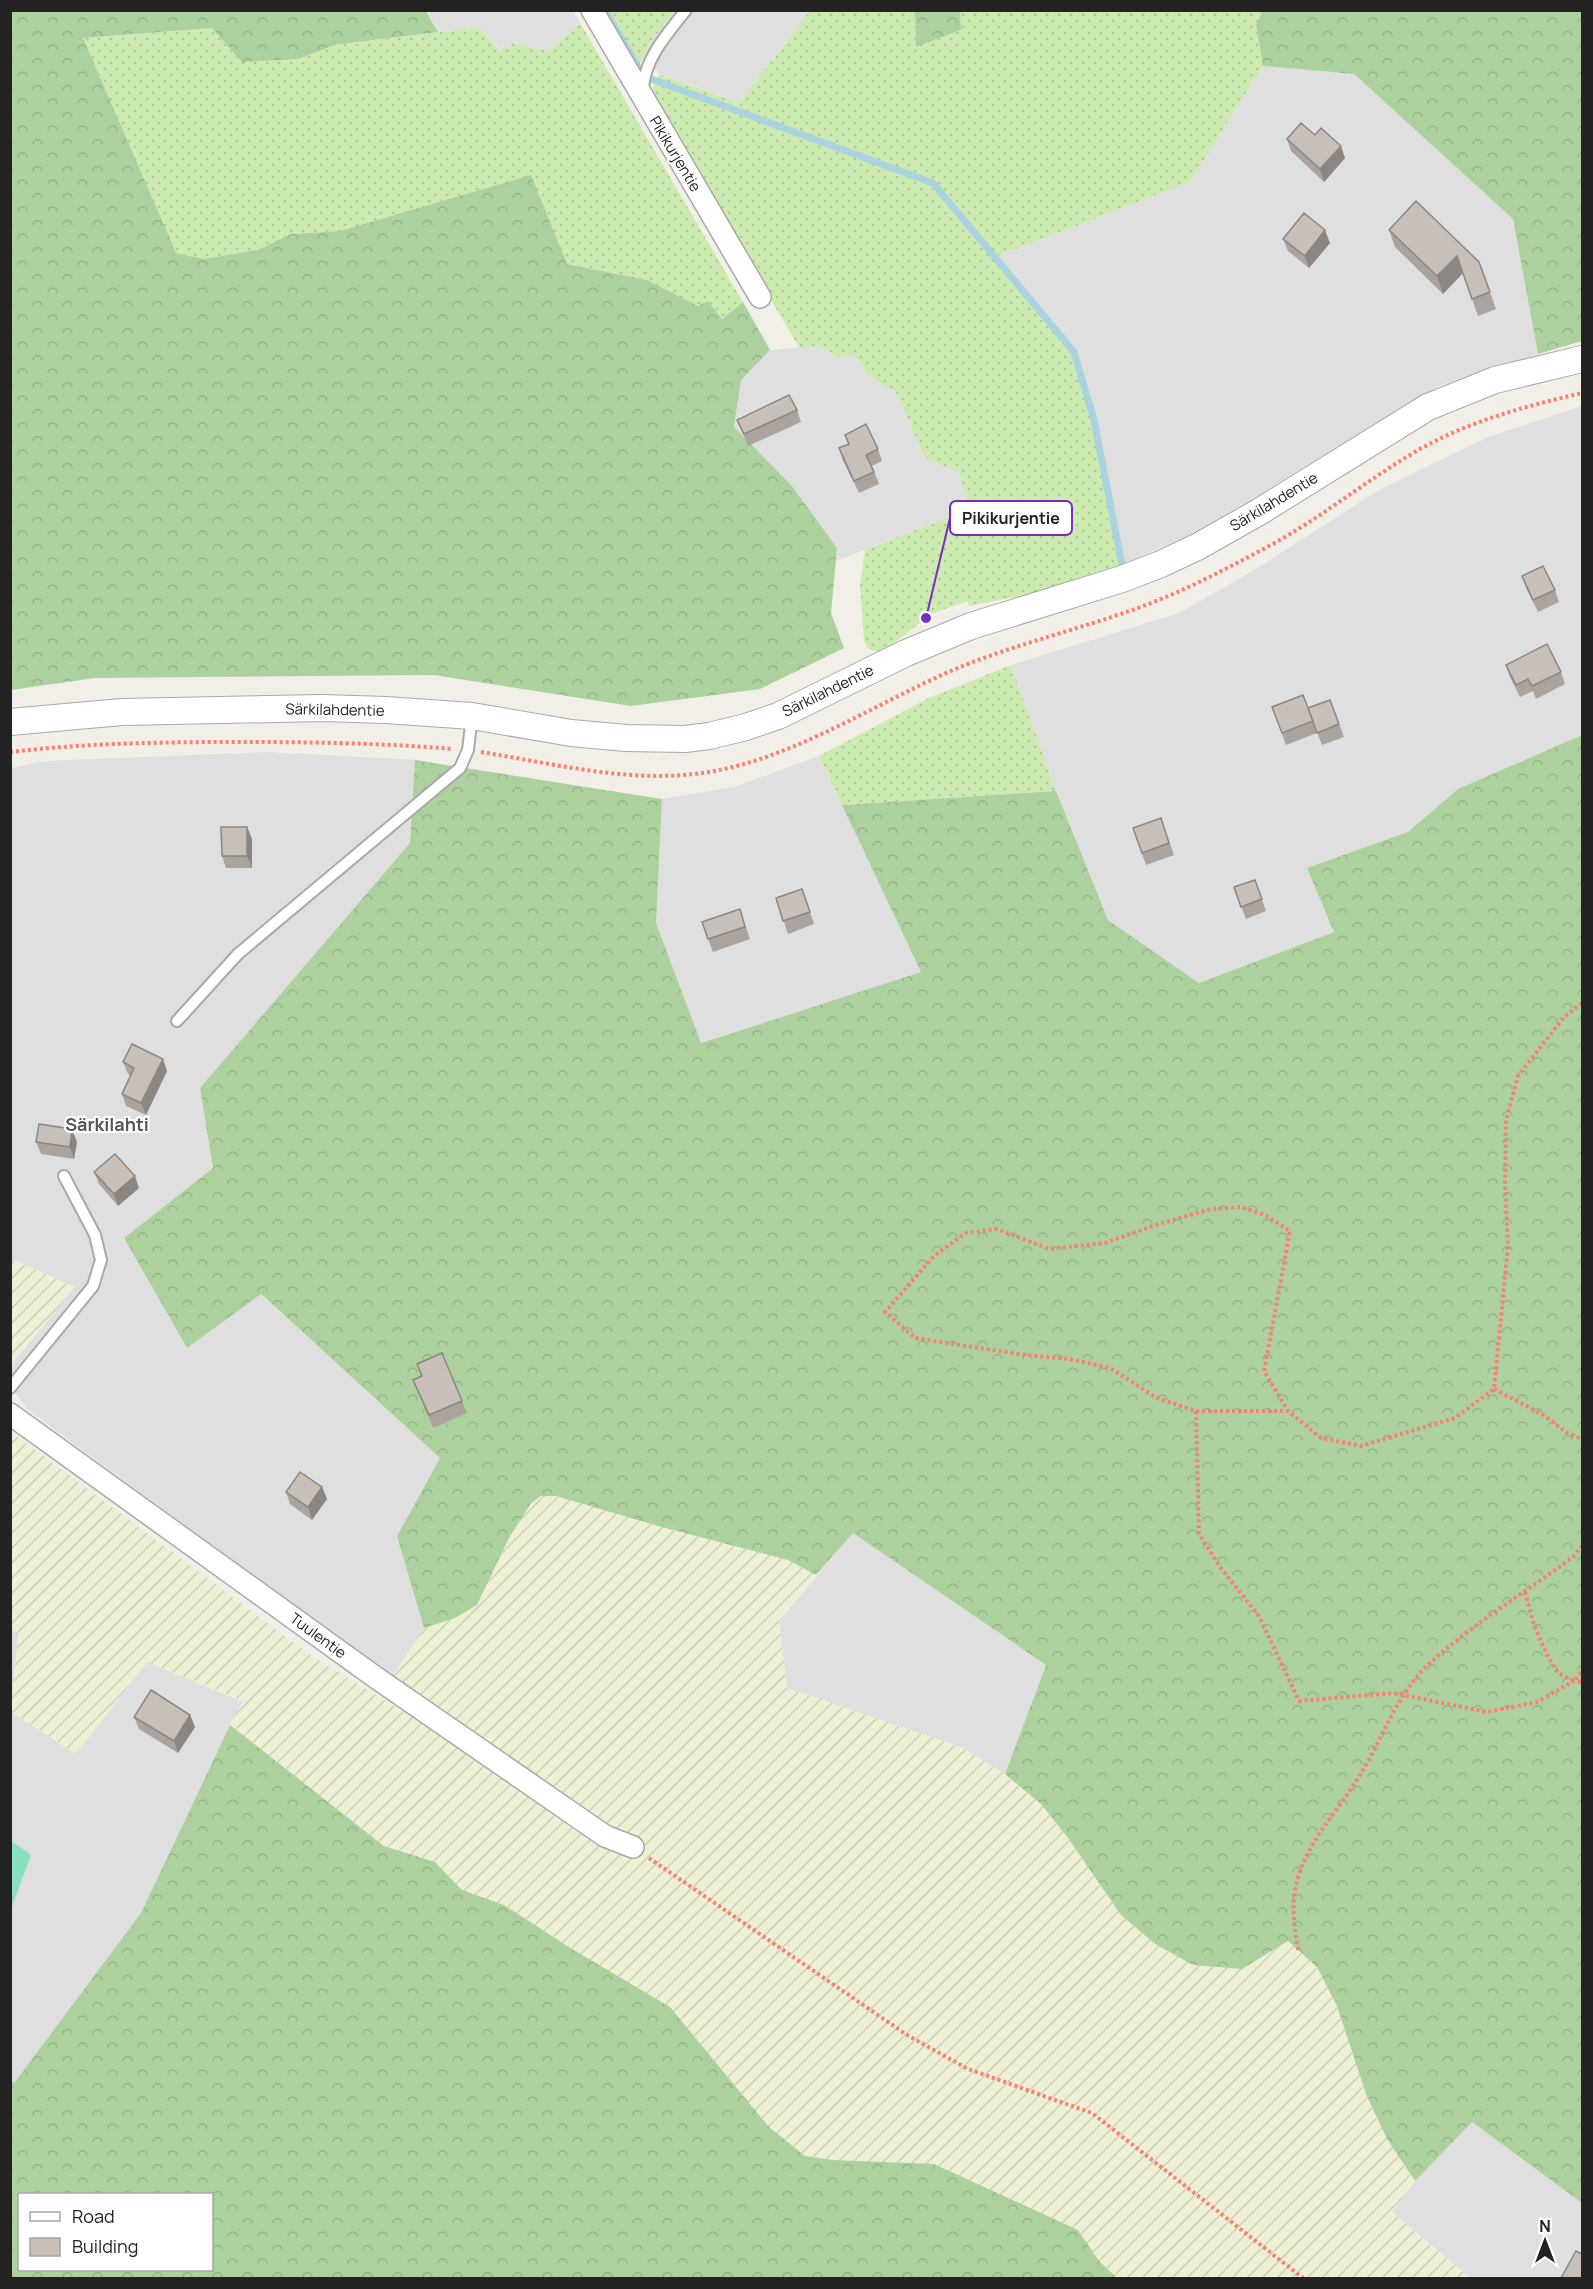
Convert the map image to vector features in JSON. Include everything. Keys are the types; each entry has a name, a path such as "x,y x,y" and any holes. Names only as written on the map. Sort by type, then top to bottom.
{"street":[{"name":"Pikikurjentie","path":"592,10 760,297"},
{"name":"Särkilahdentie","path":"10,722 122,712 323,708 472,716 571,733 655,739 709,736 778,716 936,640 1130,576 1189,550 1259,512 1428,407 1495,380 1582,360"},
{"name":"Tuulentie","path":"10,1414 396,1691 605,1836 633,1847"}],"lane":[{"path":"643,99 643,76 663,38 686,10"},
{"path":"177,1021 238,954 460,768 468,750 472,716"},
{"path":"10,1388 93,1286 101,1260 95,1235 64,1176"}],"path":[{"path":"10,752 58,746 178,742 341,742 468,750 625,775 658,777 720,770 815,737 953,670 1017,646 1100,621 1209,578 1274,544 1395,464 1442,437 1493,417 1582,393"},
{"path":"1288,1411 1196,1411 1157,1398 1110,1368 1070,1359 1025,1355 915,1338 885,1312 934,1256 966,1233 997,1228 1049,1249 1105,1243 1211,1209 1241,1207 1265,1215 1290,1231 1264,1371 1288,1411 1321,1438 1361,1446 1455,1418 1494,1389 1508,1246 1505,1185 1506,1120 1518,1077 1564,1017 1582,1003"},
{"path":"1494,1389 1542,1414 1566,1432 1582,1439"},
{"path":"1196,1411 1199,1534 1220,1567 1259,1616 1299,1701 1393,1693 1487,1712 1537,1702 1574,1681 1582,1671"},
{"path":"1298,1950 1292,1910 1299,1874 1314,1841 1337,1811 1363,1770 1405,1695 1429,1663 1573,1557 1582,1546"},
{"path":"1525,1592 1534,1625 1558,1673 1582,1683"},
{"path":"633,1847 908,2036 968,2069 1092,2113 1303,2278"}],"shaded area":[{"path":"427,11 573,11 580,23 549,51 513,43 502,52 479,27 438,32"},
{"path":"675,11 810,11 739,103 659,73 643,58 653,39"},
{"path":"1263,66 1354,74 1513,219 1538,354 1437,387 1364,430 1229,517 1122,565 1094,420 995,257 1190,182"},
{"path":"820,346 839,358 854,355 869,376 896,391 925,458 959,471 969,509 836,561 837,548 792,486 734,427 741,380 770,350"},
{"path":"1582,406 1582,735 1458,789 1408,832 1308,868 1334,932 1199,983 1108,920 1056,791 1011,665 1179,613 1253,571 1379,490 1488,437"},
{"path":"268,752 415,760 410,843 200,1088 213,1168 124,1238 187,1348 260,1294 440,1458 397,1536 424,1628 392,1677 28,1410 11,1387 11,1365 75,1287 11,1259 11,768 45,761"},
{"path":"819,756 921,972 700,1043 656,923 662,799 734,787"},
{"path":"853,1533 1046,1665 1005,1774 963,1748 787,1688 779,1621"},
{"path":"11,1627 18,1635 11,1712"},
{"path":"147,1662 243,1702 141,1913 14,2083 10,2080 11,1712 76,1753"},
{"path":"1472,2122 1582,2203 1582,2278 1470,2278 1392,2212 1415,2181"}],"green space":[{"path":"1263,10 1582,11 1582,341 1538,354 1513,219 1354,74 1263,66 1256,25"},
{"path":"10,11 426,11 438,32 334,45 299,59 242,62 212,28 83,38 176,253 204,259 258,250 291,234 340,231 531,175 567,264 647,280 698,306 708,301 722,319 743,302 770,350 741,380 734,427 792,486 837,548 831,613 844,648 760,689 631,706 434,675 95,678 11,690"},
{"path":"605,11 675,11 653,39 638,67"},
{"path":"810,11 915,11 916,47 961,30 960,11 1263,11 1256,26 1263,66 1190,182 995,257 1074,352 1094,420 1122,565 1035,593 969,606 967,601 920,618 921,622 888,648 878,652 867,648 864,640 860,586 865,550 969,509 959,472 925,458 896,392 869,376 854,355 839,358 820,346 800,349 650,94 659,74 739,103"},
{"path":"915,11 960,11 961,30 916,47"},
{"path":"580,23 743,302 722,319 647,280 567,264 340,231 291,234 259,250 204,259 175,253 83,38 212,28 299,59 334,45 479,27 501,52 513,43 549,51"},
{"path":"1011,665 1056,791 842,805 819,756 929,698"},
{"path":"1582,735 1582,2203 1472,2122 1415,2181 1387,2139 1366,2094 1337,2006 1317,1967 1288,1941 1242,1969 1193,1965 1155,1944 1121,1915 1068,1838 1041,1804 1005,1774 1046,1665 853,1533 816,1575 788,1560 556,1496 541,1496 531,1503 509,1538 477,1605 455,1618 424,1628 397,1536 440,1458 261,1294 187,1348 124,1238 213,1168 200,1088 410,843 415,760 662,799 656,923 701,1043 921,972 842,805 1056,791 1108,920 1199,983 1334,932 1307,868 1408,832 1458,789"},
{"path":"11,1259 75,1287 11,1365"},
{"path":"10,1431 309,1654 591,1827 387,1685 424,1628 455,1618 477,1605 509,1538 531,1503 541,1496 556,1496 788,1560 816,1575 779,1621 787,1688 963,1748 1005,1774 1041,1804 1068,1838 1121,1915 1155,1944 1193,1964 1242,1969 1288,1941 1317,1967 1337,2006 1366,2094 1387,2139 1415,2181 1392,2212 1470,2278 1117,2278 1099,2261 1078,2230 833,2160 805,2156 769,2128 700,2043 572,1949 504,1905 462,1890 435,1862 384,1846 230,1725 243,1701 147,1662 76,1754 11,1712 18,1635 10,1627"},
{"path":"230,1725 384,1846 435,1862 462,1890 504,1905 572,1949 670,2007 769,2127 805,2156 833,2160 934,2164 1078,2230 1099,2261 1117,2278 11,2278 11,2080 14,2083 141,1913"},
{"path":"11,1841 31,1855 11,1909"}],"building":[{"path":"1301,123 1315,135 1321,128 1341,146 1320,169 1287,139"},
{"path":"1416,201 1479,262 1490,292 1472,299 1457,256 1437,276 1389,230"},
{"path":"1304,213 1325,230 1305,256 1283,239"},
{"path":"789,395 797,410 744,434 737,420"},
{"path":"866,424 878,449 866,455 874,472 854,481 839,448 849,444 845,435"},
{"path":"1543,566 1555,590 1533,600 1522,576"},
{"path":"1547,644 1561,672 1532,686 1528,679 1516,685 1506,665"},
{"path":"1303,695 1313,721 1282,733 1272,707"},
{"path":"1330,700 1339,724 1317,733 1308,708"},
{"path":"1161,818 1169,843 1142,853 1133,828"},
{"path":"221,827 247,827 247,856 222,856"},
{"path":"1255,880 1262,899 1241,907 1234,887"},
{"path":"802,889 810,912 783,921 776,898"},
{"path":"740,909 745,927 708,939 702,922"},
{"path":"132,1044 163,1059 141,1103 122,1094 134,1068 123,1062"},
{"path":"39,1124 72,1129 70,1147 36,1142"},
{"path":"115,1154 135,1176 114,1194 94,1172"},
{"path":"442,1353 462,1401 429,1415 413,1380 422,1376 417,1364"},
{"path":"300,1472 322,1487 308,1507 286,1492"},
{"path":"151,1690 190,1715 174,1741 134,1717"},
{"path":"1576,2251 1582,2254 1582,2278 1561,2278"}],"waterway":[{"path":"605,10 643,76 933,183 1074,352 1094,420 1122,565"}],"place":[{"name":"Pikikurjentie","path":"926,618"}],"district":[{"name":"Särkilahti","path":"107,1125"}]}
